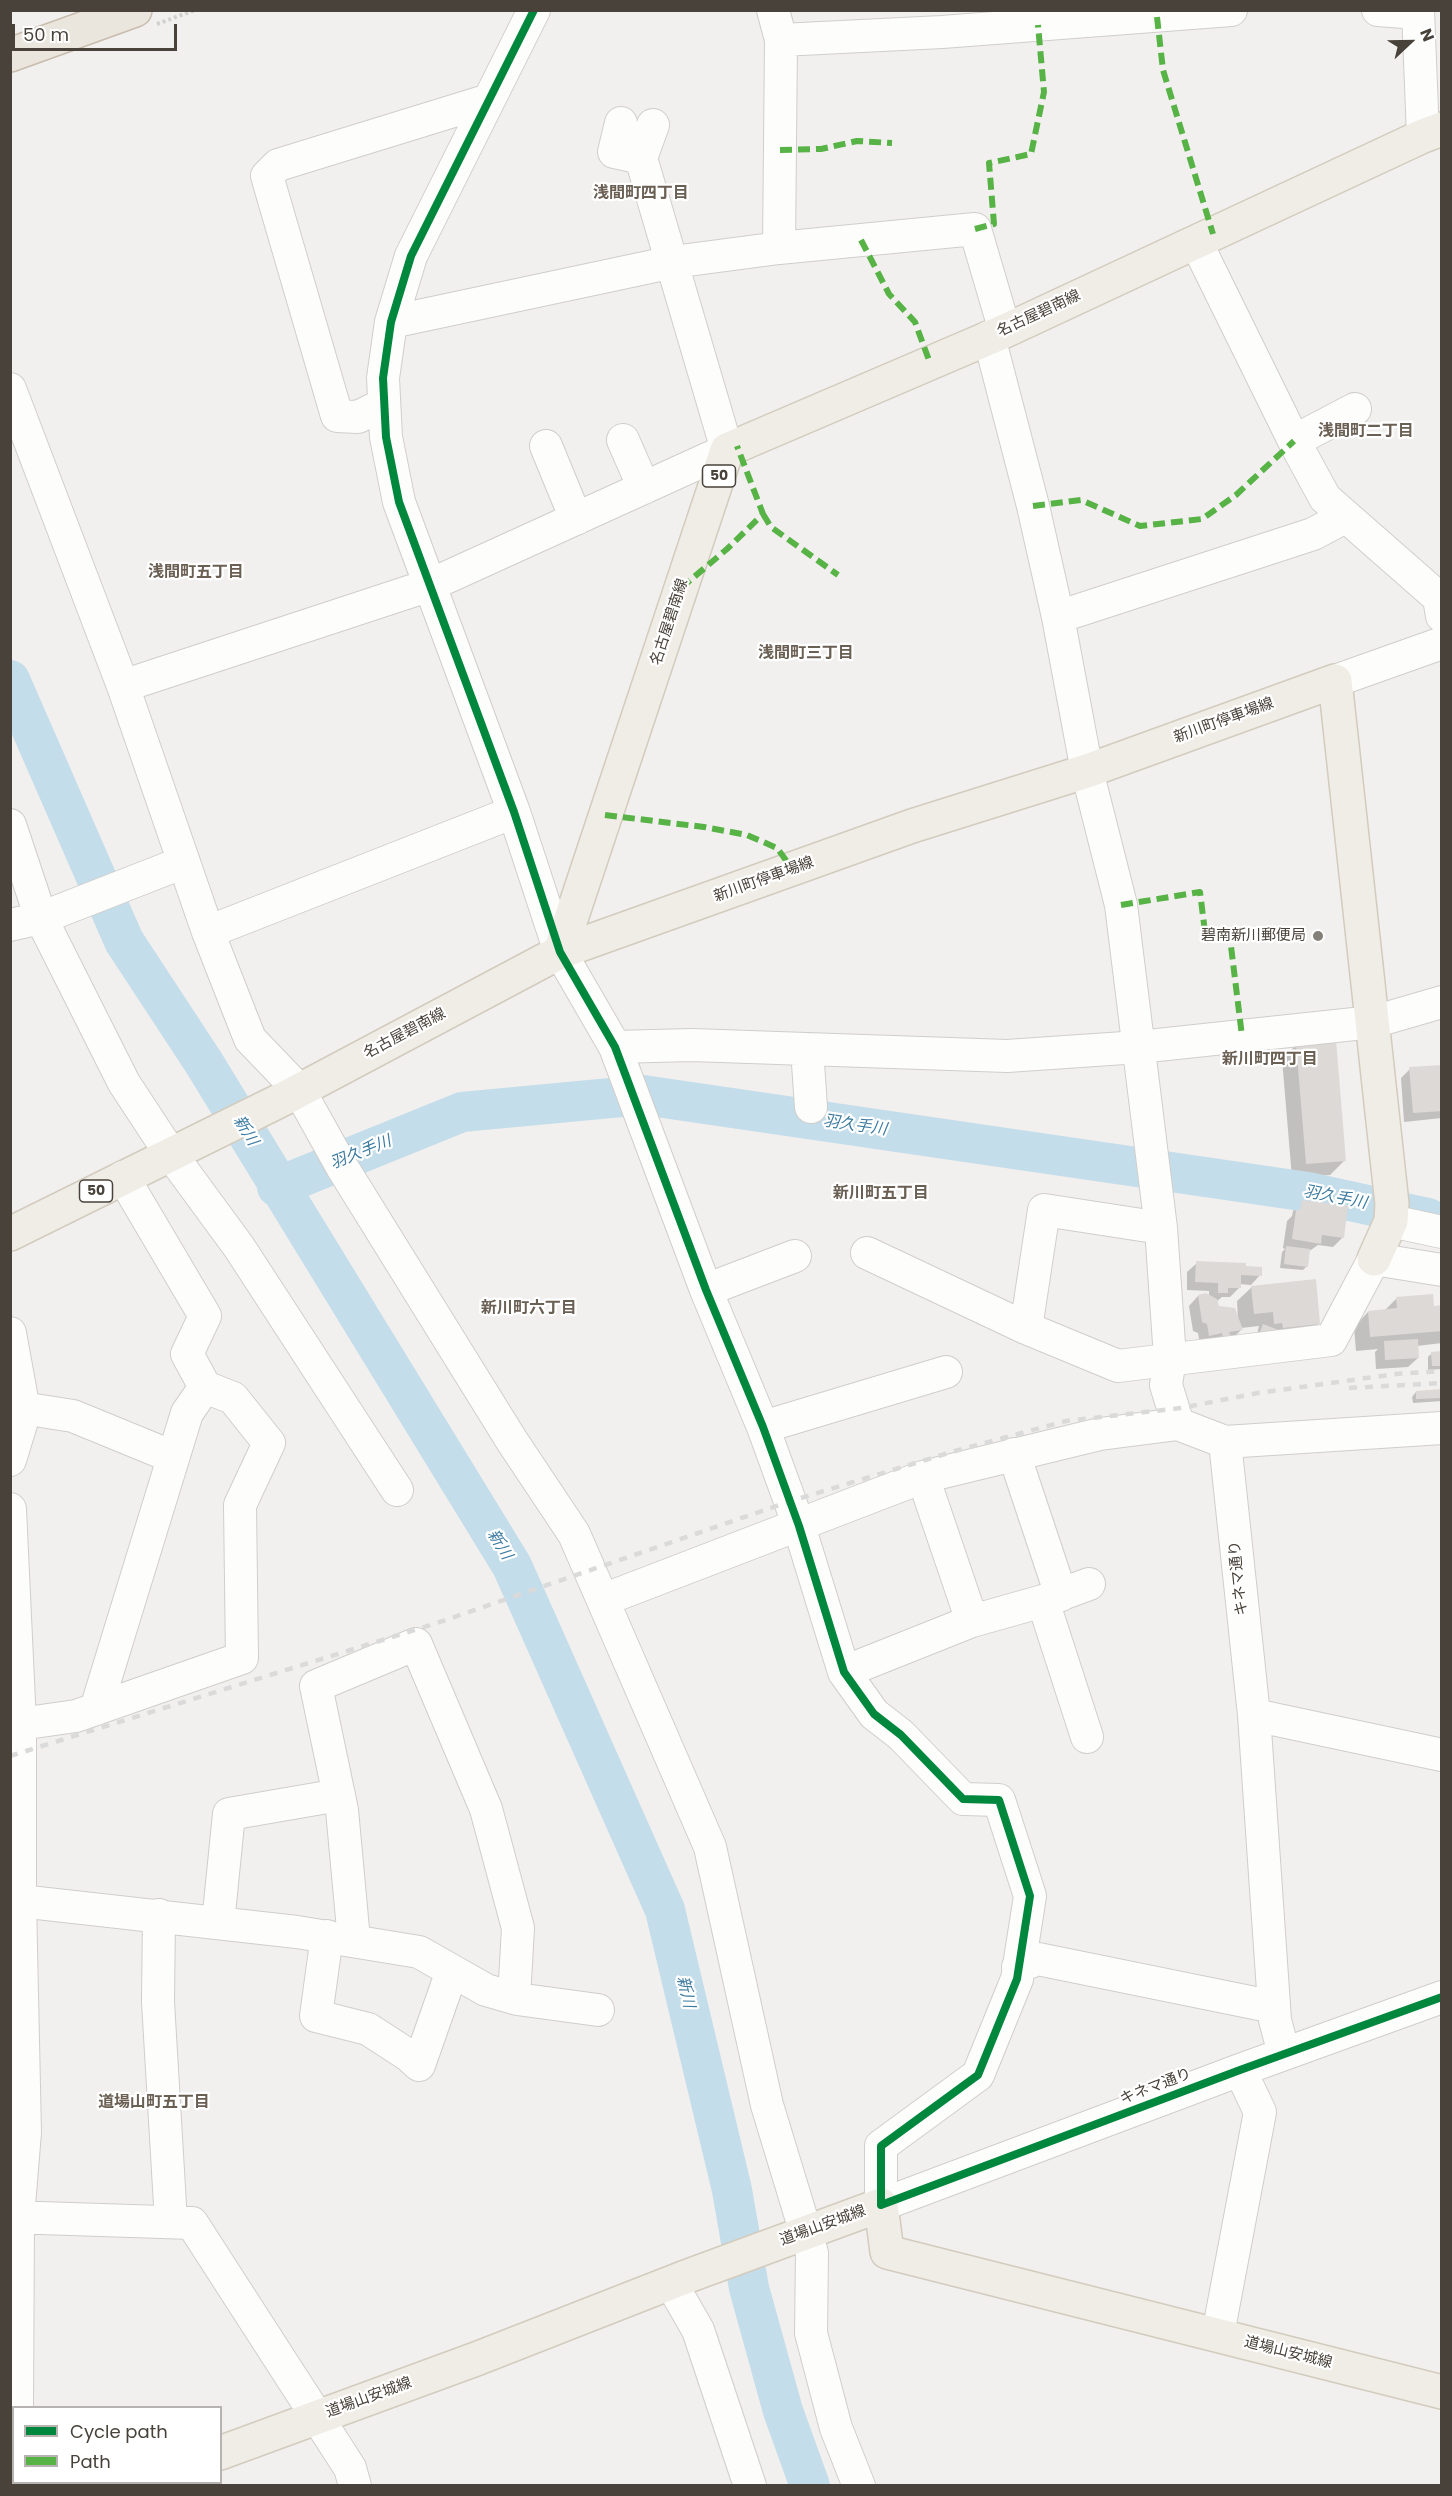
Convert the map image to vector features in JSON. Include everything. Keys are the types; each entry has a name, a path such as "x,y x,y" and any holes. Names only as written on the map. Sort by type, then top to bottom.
{"highway":[{"path":"10,55 135,10"}],"main road":[{"name":"名古屋碧南線","path":"10,1234 293,1093 560,952 727,450 997,334 1432,133"},
{"name":"新川町停車場線","path":"560,952 912,826 1087,771 1335,681"},
{"path":"1335,681 1392,1204 1391,1221 1374,1259"},
{"name":"道場山安城線","path":"222,2452 476,2359 679,2279 881,2205 887,2252 1442,2392"}],"street":[{"path":"534,10 411,256 391,322 383,378 386,437 399,502 514,812 560,952 615,1047 706,1290 763,1427 799,1526 844,1672 874,1714 901,1735 963,1799 999,1800 1030,1896 1017,1979 978,2075 881,2146 881,2205"},
{"path":"779,248 777,25 942,32 1231,10"},
{"path":"1378,10 1418,12 1432,133"},
{"path":"384,404 358,417 337,416 267,176 278,165 489,100"},
{"path":"621,123 614,152 641,158"},
{"path":"123,686 430,585 727,450 641,158 653,125"},
{"path":"391,322 673,262 779,248 975,229 1058,617 1087,771 1121,905 1161,1228 1170,1358 1166,1385 1178,1424"},
{"path":"1196,242 1294,441 1325,498 1439,598 1442,616"},
{"path":"10,389 123,686 182,863 250,1039 293,1093 348,1177 512,1441 574,1534 710,1847 798,2235 812,2253 812,2333 836,2428 859,2486"},
{"path":"1294,441 1356,409"},
{"path":"623,440 644,488"},
{"path":"546,446 576,519"},
{"path":"1058,617 1313,534 1345,517"},
{"path":"1335,681 1442,643"},
{"path":"208,932 514,812"},
{"path":"10,825 42,917 124,1083 176,1150 397,1490"},
{"path":"10,925 42,917 182,863"},
{"path":"615,1047 692,1045 1007,1056 1139,1047 1372,1022 1442,1002"},
{"path":"807,1049 811,1107"},
{"path":"20,1724 76,1716 242,1658 240,1505 269,1443 233,1398 205,1387 187,1354 206,1316 123,1177"},
{"path":"1026,1328 1044,1210 1161,1228"},
{"path":"1391,1221 1442,1232"},
{"path":"867,1253 1026,1328 1118,1366 1330,1340 1374,1259 1442,1270"},
{"path":"706,1290 795,1256"},
{"path":"10,1333 22,1408 21,1424 10,1460"},
{"path":"763,1427 946,1372"},
{"path":"96,1709 187,1413 205,1387"},
{"path":"22,1408 73,1416 173,1457"},
{"path":"603,1600 924,1477 1100,1434 1178,1424 1225,1442 1442,1428"},
{"name":"キネマ通り","path":"1225,1442 1254,1715 1275,2020 1284,2054"},
{"path":"1014,1454 1064,1593 1087,1737"},
{"path":"924,1477 972,1621"},
{"path":"10,1509 20,1724 20,1901 26,2132 14,2218 14,2406"},
{"path":"844,1672 972,1621 1064,1593"},
{"path":"452,1971 419,2065 369,2029 316,2016 340,1938 339,1795 316,1686 416,1644 486,1809 518,1928 514,1998"},
{"path":"1254,1715 1442,1755"},
{"path":"218,1923 230,1814 339,1795"},
{"path":"20,1901 340,1938 418,1952 486,1990 514,1998 598,2010"},
{"path":"159,1916 158,2002 171,2223"},
{"path":"1018,1967 1038,1959 1274,2007"},
{"name":"キネマ通り","path":"881,2205 1442,1997"},
{"path":"1218,2334 1260,2112 1240,2070"},
{"path":"14,2218 192,2223 350,2468 355,2486"},
{"path":"679,2279 750,2486"}],"building":[{"path":"1336,1040 1346,1161 1306,1164 1296,1043"},
{"path":"1442,1065 1442,1111 1413,1113 1409,1067"},
{"path":"1302,1200 1348,1206 1344,1238 1322,1235 1321,1244 1292,1239 1296,1210 1300,1210"},
{"path":"1286,1246 1310,1249 1308,1267 1284,1264"},
{"path":"1196,1261 1246,1263 1246,1266 1262,1267 1262,1276 1241,1275 1241,1288 1228,1288 1228,1293 1218,1293 1218,1283 1195,1282"},
{"path":"1316,1279 1320,1324 1283,1328 1282,1323 1274,1324 1273,1312 1254,1314 1251,1286"},
{"path":"1206,1293 1217,1299 1219,1306 1235,1308 1243,1330 1229,1332 1231,1337 1223,1338 1222,1333 1209,1336 1207,1324 1202,1322 1198,1295"},
{"path":"1433,1294 1434,1306 1442,1305 1442,1331 1370,1337 1368,1311 1397,1308 1396,1297"},
{"path":"1263,1324 1281,1331 1259,1335"},
{"path":"1418,1339 1419,1358 1385,1360 1384,1341"},
{"path":"1442,1351 1442,1366 1432,1366 1431,1352"},
{"path":"1442,1389 1442,1398 1416,1399 1416,1391"}],"waterway":[{"name":"新川","path":"10,680 124,941 204,1063 512,1566 665,1910 732,2190 749,2288 783,2411 810,2486"},
{"name":"羽久手川","path":"277,1187 462,1112 643,1095 1308,1192 1428,1218"}],"railway":[{"path":"10,1756 434,1624 791,1501 955,1451 1066,1421 1181,1408 1258,1393 1396,1374 1442,1371"},
{"path":"1349,1388 1442,1383"}],"marked path":[{"path":"1157,17 1163,70 1213,234"},
{"path":"975,229 994,224 989,163 1031,154 1044,92 1038,25"},
{"path":"780,150 821,149 857,141 892,143"},
{"path":"861,240 889,294 915,322 930,363"},
{"path":"1033,506 1081,500 1140,526 1202,519 1236,495 1294,441"},
{"path":"681,588 727,549 763,514 737,446"},
{"path":"763,514 771,527 838,575"},
{"path":"605,815 704,827 747,835 777,848 793,870"},
{"path":"1121,905 1200,892 1205,932 1229,930 1242,1036"}],"cycle path":[{"path":"534,10 411,256 391,322 383,378 386,437 399,502 514,812 560,952 615,1047 706,1290 763,1427 799,1526 844,1672 874,1714 901,1735 963,1799 999,1800 1030,1896 1017,1979 978,2075 881,2146 881,2205 1442,1997"}],"place":[{"name":"碧南新川郵便局","path":"1318,936"}],"district":[{"name":"浅間町四丁目","path":"641,194"},
{"name":"浅間町二丁目","path":"1366,432"},
{"name":"浅間町五丁目","path":"196,573"},
{"name":"浅間町三丁目","path":"806,654"},
{"name":"新川町四丁目","path":"1270,1060"},
{"name":"新川町五丁目","path":"881,1194"},
{"name":"新川町六丁目","path":"529,1309"},
{"name":"道場山町五丁目","path":"154,2103"}]}
